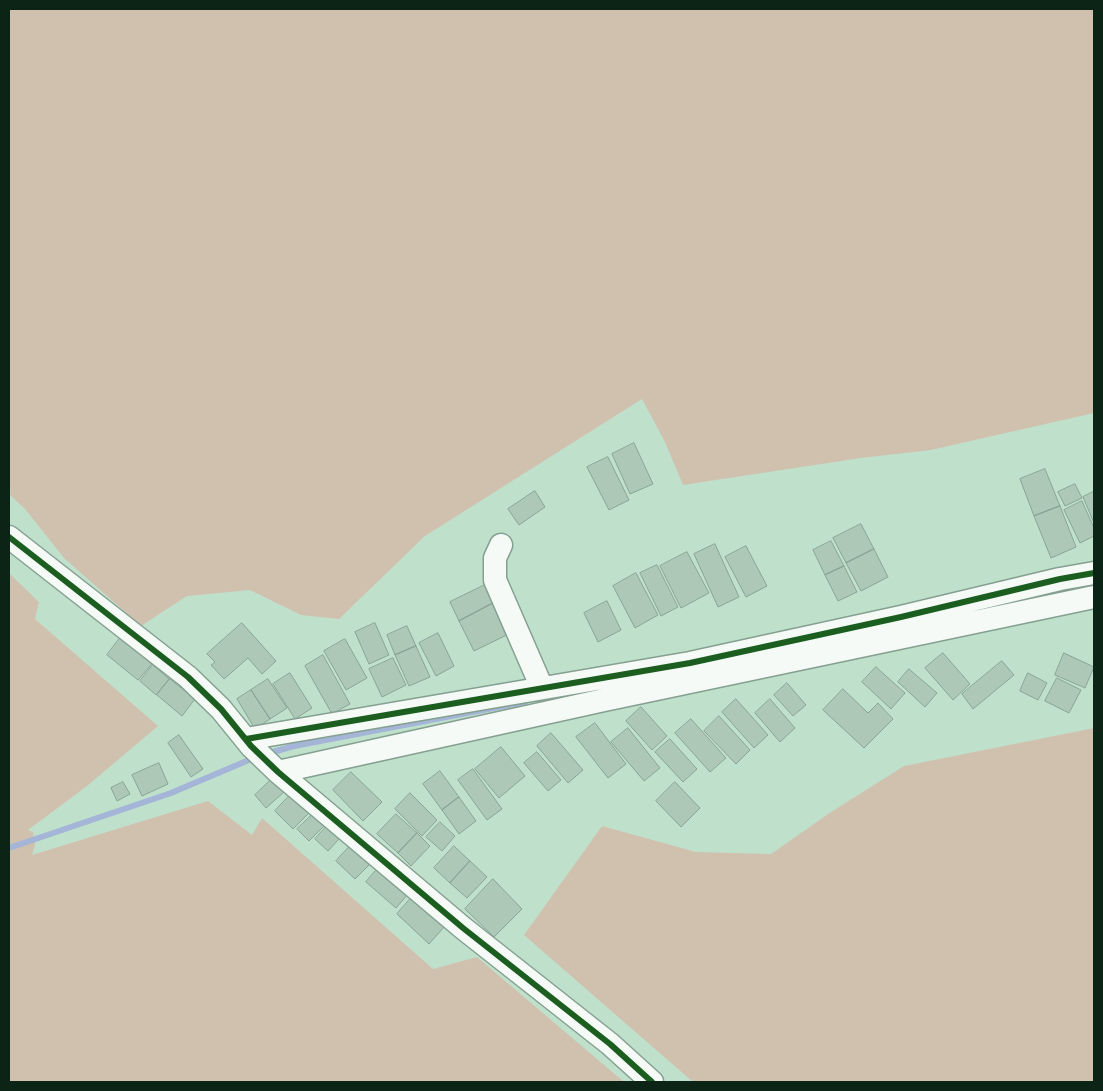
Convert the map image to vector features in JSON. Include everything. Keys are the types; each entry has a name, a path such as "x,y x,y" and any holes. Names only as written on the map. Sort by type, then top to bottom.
{"street":[{"path":"9,537 188,677 221,709 260,754 463,928 610,1044 652,1082"},
{"path":"501,545 495,558 495,580 542,688"},
{"path":"260,754 542,688 690,663 901,617 1051,581 1094,573"},
{"path":"260,754 604,700 1094,597"}],"shaded area":[{"path":"9,9 1094,9 1094,413 931,450 861,458 683,485 665,442 642,399 425,536 339,619 301,615 250,590 187,596 141,626 64,558 25,509 9,494"},
{"path":"9,573 39,602 35,619 158,726 87,786 28,830 33,832 35,845 32,855 208,801 252,835 262,818 433,969 477,957 624,1082 9,1082"},
{"path":"1094,728 1094,1082 693,1082 524,935 602,826 696,852 771,854 831,812 904,766"}],"building":[{"path":"634,443 653,484 630,494 612,454"},
{"path":"608,457 629,500 609,510 587,467"},
{"path":"1045,469 1060,506 1034,516 1020,479"},
{"path":"1075,484 1082,498 1065,506 1058,492"},
{"path":"535,491 545,507 519,525 508,509"},
{"path":"1093,492 1094,495 1094,523 1083,497"},
{"path":"1082,501 1094,528 1094,536 1080,543 1064,510"},
{"path":"1060,506 1076,547 1051,558 1034,516"},
{"path":"861,524 874,549 846,563 833,538"},
{"path":"831,541 844,566 825,575 813,550"},
{"path":"715,544 739,597 718,607 694,554"},
{"path":"746,546 767,586 746,597 725,557"},
{"path":"874,549 888,577 861,591 846,563"},
{"path":"687,552 709,593 681,608 660,566"},
{"path":"657,565 678,607 661,616 640,573"},
{"path":"844,566 857,592 838,601 825,575"},
{"path":"636,573 658,615 635,628 613,586"},
{"path":"489,583 497,601 459,621 450,602"},
{"path":"497,601 513,632 474,651 459,621"},
{"path":"607,601 621,630 598,642 584,613"},
{"path":"242,623 276,661 262,674 248,658 224,679 211,665 215,662 207,654"},
{"path":"375,623 389,655 369,664 355,632"},
{"path":"407,626 416,646 395,655 387,635"},
{"path":"438,633 454,666 436,676 419,643"},
{"path":"120,638 152,664 138,680 107,655"},
{"path":"345,639 367,678 346,690 324,651"},
{"path":"416,646 430,677 409,686 395,655"},
{"path":"943,653 970,684 953,700 925,668"},
{"path":"1064,653 1094,667 1085,688 1055,675"},
{"path":"323,655 350,704 332,714 305,666"},
{"path":"393,658 406,685 382,697 369,669"},
{"path":"1002,661 1014,675 973,709 962,694"},
{"path":"153,665 169,679 156,695 140,681"},
{"path":"876,667 905,693 891,709 862,682"},
{"path":"909,669 937,693 925,707 898,682"},
{"path":"290,673 312,708 295,719 273,684"},
{"path":"1028,673 1047,683 1038,700 1020,691"},
{"path":"1057,678 1081,690 1069,713 1045,701"},
{"path":"170,679 195,699 182,716 157,695"},
{"path":"268,679 287,708 270,719 251,690"},
{"path":"787,683 806,705 793,716 774,695"},
{"path":"843,689 868,713 878,703 893,719 864,748 823,710"},
{"path":"251,690 270,719 255,729 237,699"},
{"path":"736,699 768,735 754,748 722,712"},
{"path":"770,699 795,728 780,742 755,713"},
{"path":"641,707 667,736 652,750 626,721"},
{"path":"719,716 750,750 736,764 704,731"},
{"path":"691,719 726,758 710,772 675,733"},
{"path":"595,723 626,764 608,778 576,737"},
{"path":"628,728 660,768 644,781 611,742"},
{"path":"551,733 583,770 568,783 537,746"},
{"path":"179,735 203,769 191,777 168,743"},
{"path":"670,739 697,769 683,782 655,752"},
{"path":"501,747 525,776 499,798 475,769"},
{"path":"537,752 561,780 548,791 524,763"},
{"path":"159,763 168,784 142,796 132,775"},
{"path":"473,769 502,809 487,820 458,780"},
{"path":"440,771 459,797 442,810 423,784"},
{"path":"351,772 382,802 363,821 333,790"},
{"path":"272,779 284,792 266,808 255,795"},
{"path":"123,782 130,794 117,801 111,788"},
{"path":"675,782 700,808 681,827 656,801"},
{"path":"410,793 437,820 422,836 395,809"},
{"path":"291,794 310,812 293,829 275,811"},
{"path":"459,797 476,821 459,834 442,810"},
{"path":"313,814 324,826 309,841 297,829"},
{"path":"396,814 417,833 398,853 377,834"},
{"path":"440,822 455,836 442,851 426,837"},
{"path":"327,826 340,838 328,851 315,839"},
{"path":"417,833 430,846 411,866 398,853"},
{"path":"351,845 371,863 355,879 336,861"},
{"path":"454,846 470,861 450,883 434,868"},
{"path":"470,861 487,877 467,898 450,883"},
{"path":"378,868 408,894 396,908 366,882"},
{"path":"493,879 522,909 494,937 465,909"},
{"path":"412,897 445,926 429,944 397,914"}],"waterway":[{"path":"1039,595 1076,587"},
{"path":"266,754 294,746 525,702"},
{"path":"9,848 171,793 256,757"}],"cycle path":[{"path":"9,537 188,677 221,709 251,746 278,772 463,928 610,1044 652,1082"},
{"path":"246,739 690,663 901,617 1060,579 1094,573"}]}
